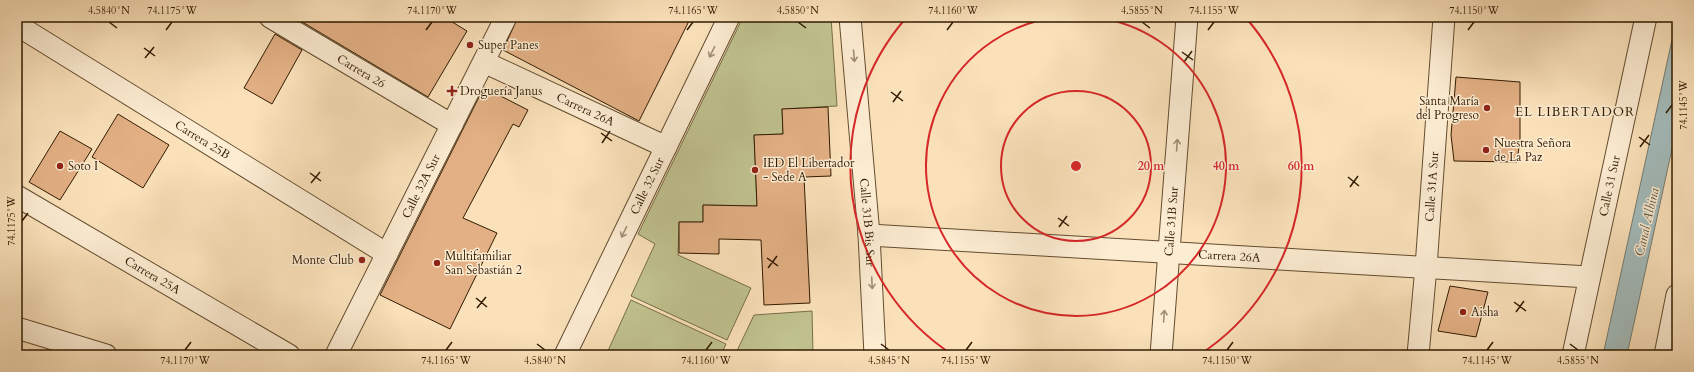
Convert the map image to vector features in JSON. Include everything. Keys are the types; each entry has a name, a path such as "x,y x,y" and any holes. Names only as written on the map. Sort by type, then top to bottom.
{"street":[{"name":"Carrera 26","path":"270,17 452,125"},
{"name":"Calle 32A Sur","path":"336,355 506,17"},
{"name":"Calle 32 Sur","path":"565,355 729,17"},
{"name":"Calle 31B Bis Sur","path":"850,17 869,235 875,355"},
{"name":"Calle 31B Sur","path":"1161,355 1187,17"},
{"name":"Calle 31A Sur","path":"1418,355 1426,267 1444,17"},
{"name":"Calle 31 Sur","path":"1572,355 1646,17"},
{"name":"Carrera 25B","path":"17,25 387,254"},
{"name":"Carrera 26A","path":"484,62 666,147"},
{"name":"Carrera 25A","path":"17,196 289,355"},
{"name":"Carrera 26A","path":"869,235 1589,277"},
{"path":"1664,355 1677,295"},
{"path":"17,328 78,351 106,355"}],"green space":[{"path":"743,17 831,17 837,106 782,109 783,134 754,135 757,206 703,205 703,222 679,222 678,255 751,288 727,340 631,296 655,244 638,234"},
{"path":"631,300 726,344 721,355 612,355 607,353"},
{"path":"812,311 813,355 735,355 754,315"}],"water":[{"name":"Canal Albina","path":"1677,17 1677,126 1627,355 1603,355"}],"building":[{"path":"294,17 444,17 467,31 428,97"},
{"path":"518,17 691,17 639,121 503,50"},
{"path":"275,34 302,50 272,104 244,88"},
{"name":"Santa María del Progreso","path":"1456,77 1520,82 1520,139 1517,162 1454,161 1451,135"},
{"name":"Multifamiliar San Sebastián 2","path":"485,88 528,110 519,127 513,124 463,218 497,233 450,329 380,295 483,89"},
{"path":"828,107 831,176 804,177 810,303 764,305 761,240 719,239 719,254 679,253 679,222 703,222 703,205 757,206 754,135 783,134 782,109"},
{"path":"118,114 169,145 143,188 92,157"},
{"name":"Soto I","path":"60,131 92,149 60,200 29,182"},
{"name":"Aisha","path":"1450,286 1488,292 1476,337 1438,331"}],"place":[{"name":"Super Panes","path":"470,45"},
{"name":"Droguería Janus","path":"452,91"},
{"name":"Santa María del Progreso","path":"1487,108"},
{"name":"Nuestra Señora de La Paz","path":"1486,150"},
{"name":"Soto I","path":"60,166"},
{"name":"IED El Libertador - Sede A","path":"755,170"},
{"name":"Monte Club","path":"362,260"},
{"name":"Multifamiliar San Sebastián 2","path":"437,263"},
{"name":"Aisha","path":"1463,312"}],"district":[{"name":"EL LIBERTADOR","path":"1575,112"}]}
